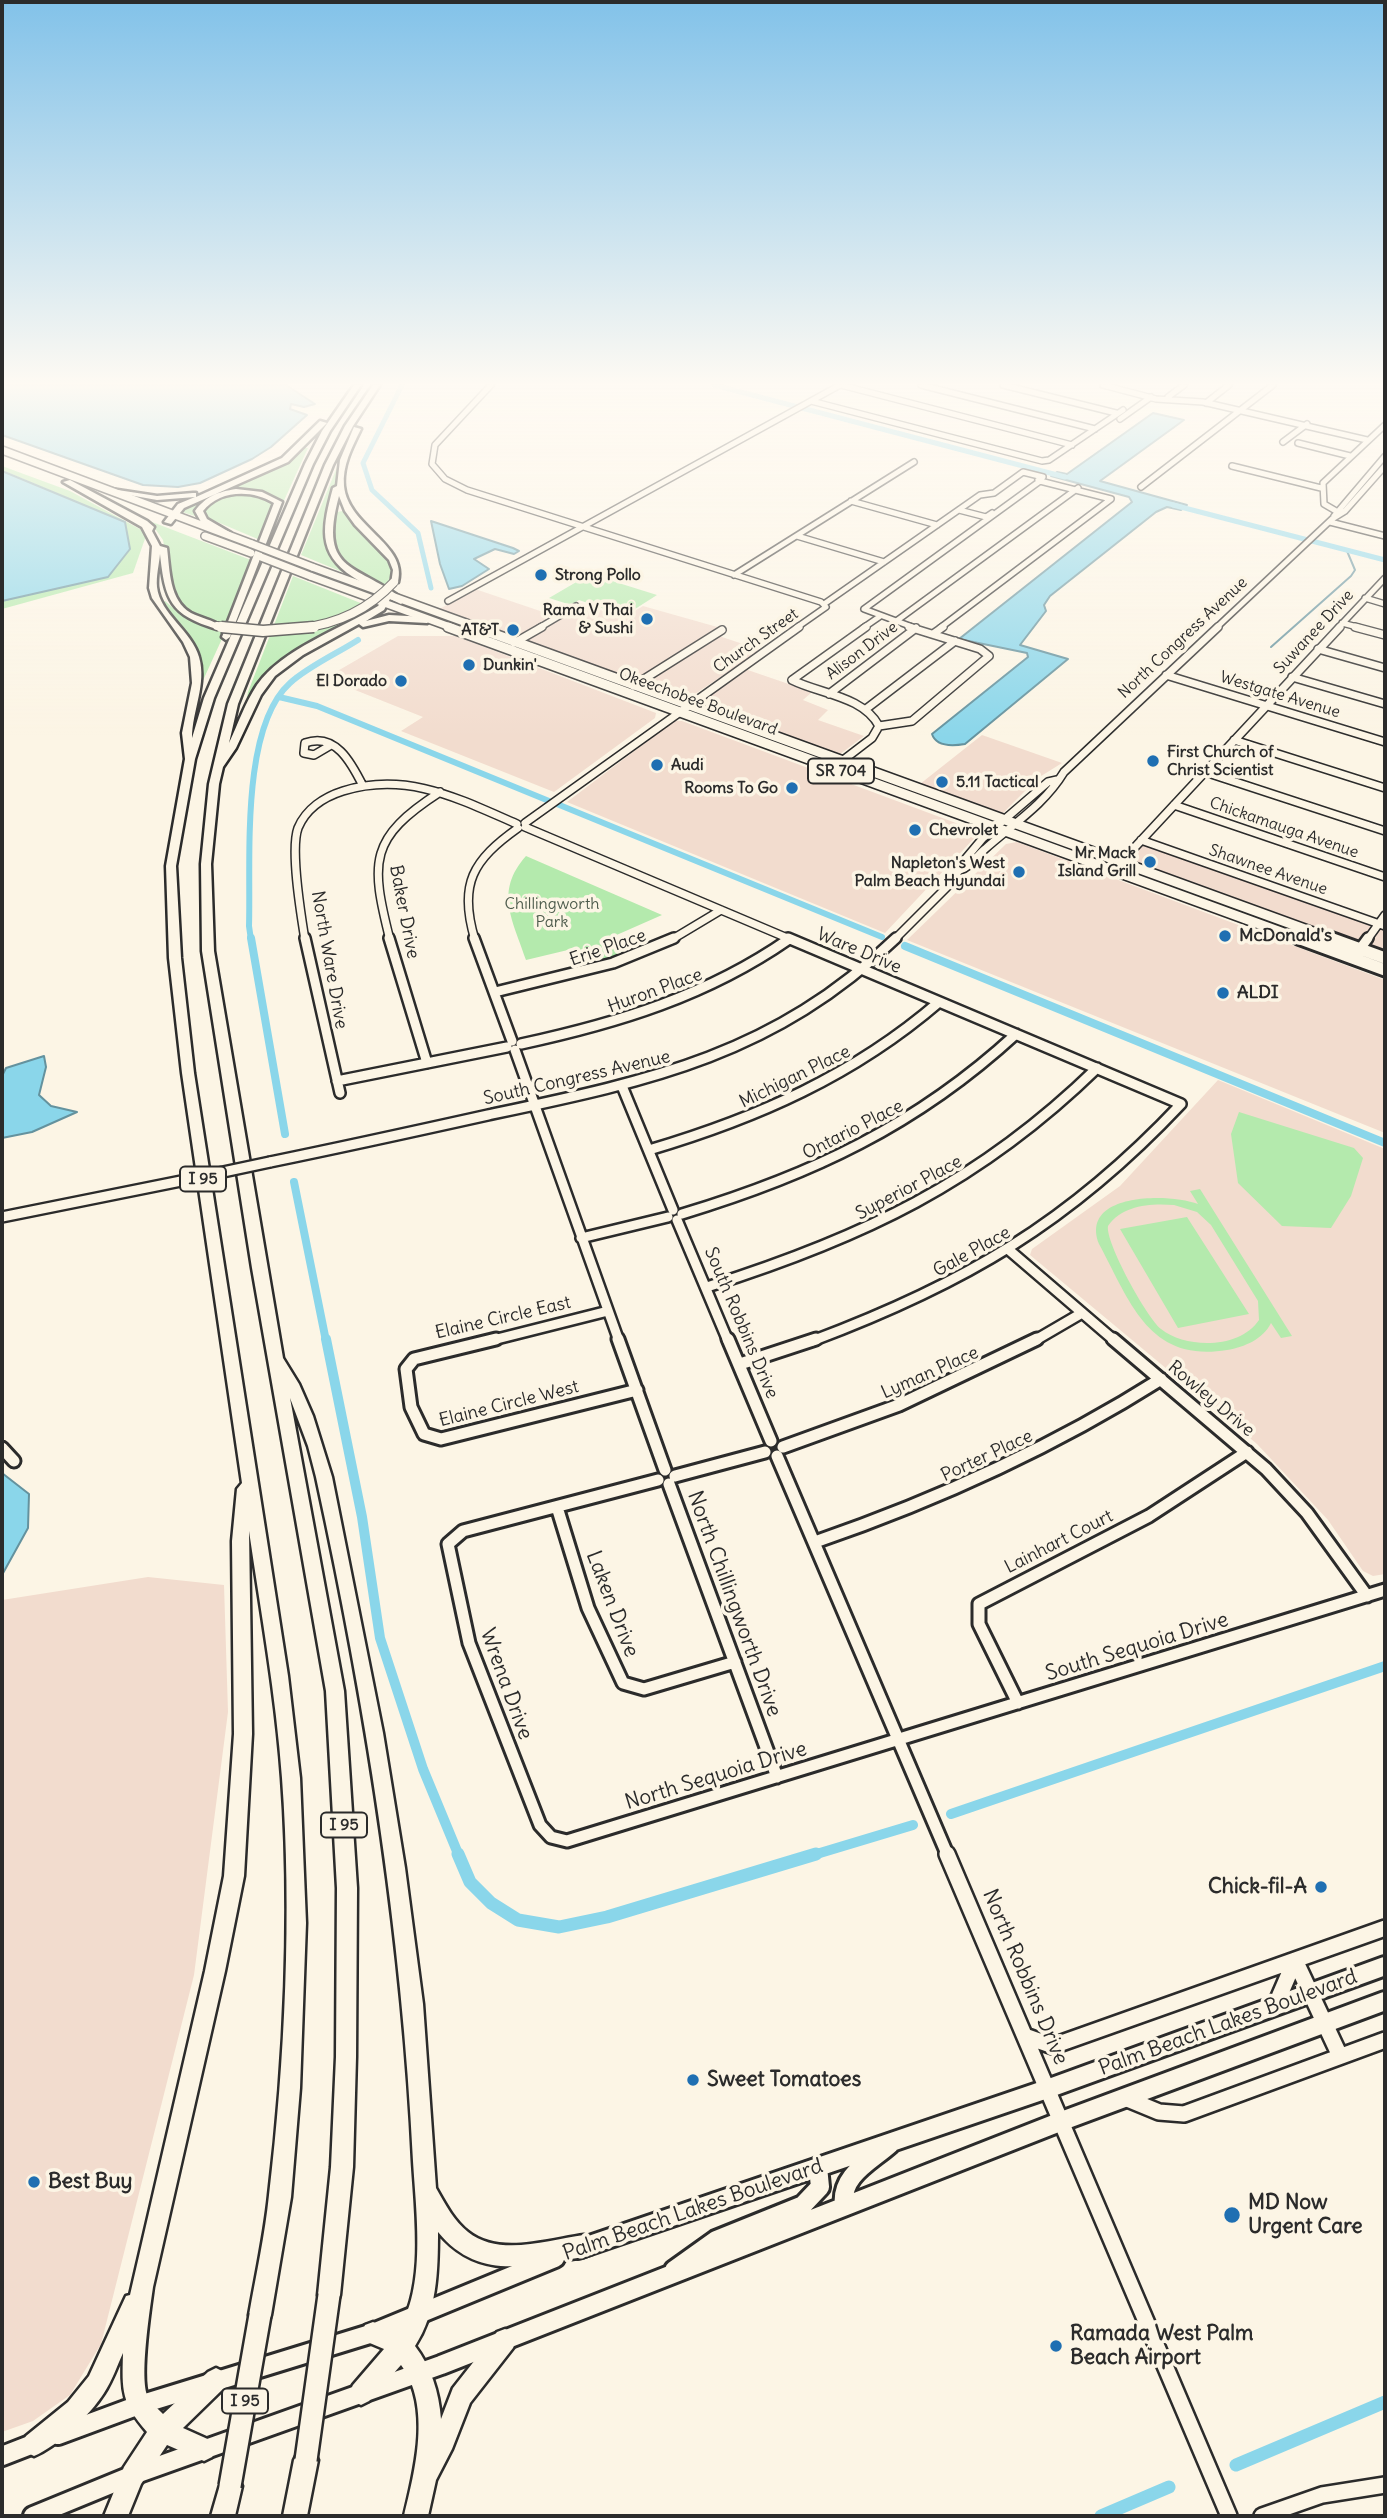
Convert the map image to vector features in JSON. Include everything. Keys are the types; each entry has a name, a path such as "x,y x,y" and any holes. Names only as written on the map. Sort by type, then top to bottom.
{"highway":[{"path":"105,503 144,523 160,539 166,589 173,604 190,617 217,626 267,630 332,621 366,607 383,595 394,582 396,564 386,549 343,503"},
{"path":"170,518 181,506 189,503"},
{"path":"206,503 199,511 201,517 228,535"},
{"path":"216,683 221,652 278,503"},
{"name":"I 95","path":"223,2516 280,2197 290,2088 296,1923 291,1778 279,1676 190,1087 175,958 171,866 190,759 216,683 292,503"},
{"name":"I 95","path":"295,2516 306,2460 329,2295 342,2167 347,1888 344,1824 335,1691 259,1268 208,951 205,906 207,823 233,704 314,503"},
{"path":"334,503 328,529 330,551 345,569 401,601"},
{"path":"144,523 156,545 153,588 156,598 195,658 196,687 184,743 190,759"},
{"path":"217,768 230,753 256,696 270,675 385,604 383,594"},
{"path":"339,633 381,619 427,620"},
{"path":"277,1359 295,1387 318,1462 376,1741 414,2029 425,2188 426,2276 420,2315 400,2346 361,2393"},
{"path":"204,2449 161,2430 139,2405 134,2379 142,2287 215,1971 234,1876 243,1734 240,1541 247,1466"},
{"path":"425,2188 442,2222 457,2240 474,2252 504,2255 584,2246"},
{"path":"34,2444 76,2410 97,2384 142,2287"},
{"path":"373,2333 400,2346 421,2372 429,2393 427,2472 416,2516"},
{"path":"427,2472 444,2441 461,2396 505,2340"},
{"path":"116,2516 133,2475 161,2430 216,2380"}],"main road":[{"name":"Okeechobee Boulevard","path":"125,503 251,548 427,620 1385,970"},
{"name":"Okeechobee Boulevard","path":"136,503 170,518 228,535 251,548"},
{"name":"Okeechobee Boulevard","path":"311,572 383,594 1006,818 1385,958"},
{"path":"501,647 548,660 564,661"},
{"path":"555,667 604,675"},
{"path":"782,750 790,749 832,762 840,760"},
{"path":"836,770 846,768 873,776 886,776"},
{"name":"Palm Beach Lakes Boulevard","path":"2,2456 139,2405 373,2333 584,2246 1048,2089 1385,1966"},
{"name":"Palm Beach Lakes Boulevard","path":"33,2516 133,2475 421,2372 1062,2121 1385,2001"},
{"path":"844,2206 840,2194 843,2185 853,2173 871,2162 892,2142"},
{"path":"670,2274 692,2252 725,2234 806,2203 819,2190 822,2181 818,2167"}],"street":[{"path":"506,503 824,604 969,503"},
{"path":"448,601 626,503"},
{"path":"734,575 849,503"},
{"path":"856,503 937,526"},
{"path":"959,510 986,517 1007,503"},
{"path":"895,622 864,609 866,605 1010,503"},
{"name":"Alison Drive","path":"895,622 1058,503"},
{"path":"933,634 1106,503"},
{"path":"1325,503 1326,506 1337,509"},
{"name":"North Congress Avenue","path":"1331,521 1343,503"},
{"name":"North Congress Avenue","path":"1007,832 1054,789 1057,780 1166,675 1353,503"},
{"path":"1331,521 1385,534"},
{"path":"797,536 884,562"},
{"name":"Suwanee Drive","path":"1122,861 1385,578"},
{"path":"1365,598 1385,604"},
{"name":"Church Street","path":"581,1238 469,915 467,892 471,875 481,859 521,826 826,609 824,604"},
{"path":"514,643 576,606"},
{"path":"879,617 792,680 866,709 879,726"},
{"name":"Alison Drive","path":"895,622 916,628"},
{"path":"1342,623 1385,635"},
{"path":"879,726 898,726 912,721 988,660 989,656 983,650 916,628"},
{"name":"Alison Drive","path":"829,694 916,628"},
{"path":"633,686 722,630"},
{"path":"866,709 955,641"},
{"path":"1318,649 1385,668"},
{"name":"Westgate Avenue","path":"1166,675 1385,743"},
{"path":"1292,677 1385,704"},
{"path":"840,760 872,736 879,726"},
{"path":"1234,740 1385,788"},
{"path":"331,746 349,756 363,786"},
{"path":"1205,772 1385,831"},
{"name":"North Congress Avenue","path":"994,827 1048,782 1057,780"},
{"name":"Ware Drive","path":"363,786 407,784 440,792 1181,1104"},
{"name":"North Ware Drive","path":"340,1093 305,940 297,833 302,821 319,804 363,786"},
{"name":"Baker Drive","path":"427,1063 396,959 377,863 382,844 394,826 440,792"},
{"name":"Chickamauga Avenue","path":"1174,805 1385,877"},
{"name":"South Congress Avenue","path":"2,1217 622,1086 708,1059 766,1034 816,1005 862,969 960,870 962,863 994,827"},
{"name":"South Congress Avenue","path":"960,870 967,868 1007,832"},
{"name":"Shawnee Avenue","path":"1141,840 1382,925"},
{"name":"Erie Place","path":"495,992 561,979 628,960 686,933 722,910"},
{"path":"1352,958 1382,925 1385,915"},
{"name":"Huron Place","path":"337,1081 608,1026 683,1000 746,968 789,939"},
{"name":"Michigan Place","path":"649,1150 746,1119 824,1083 890,1043 939,1002"},
{"name":"Ontario Place","path":"581,1238 675,1215 784,1181 878,1137 957,1087 1016,1034"},
{"name":"Superior Place","path":"707,1287 825,1247 929,1199 981,1167 1034,1129 1097,1068"},
{"name":"South Robbins Drive","path":"622,1086 775,1452"},
{"name":"Gale Place","path":"740,1364 867,1321 954,1281 1009,1250 1101,1185 1141,1149 1181,1104"},
{"path":"581,1238 665,1469 672,1471 667,1480"},
{"name":"Rowley Drive","path":"1009,1250 1247,1452 1307,1513 1367,1596"},
{"name":"Elaine Circle East","path":"409,1363 424,1354 608,1311"},
{"name":"Lyman Place","path":"448,1544 463,1531 775,1452 874,1416 1003,1359 1082,1313"},
{"name":"Elaine Circle West","path":"409,1363 405,1377 419,1432 434,1440 637,1390"},
{"name":"Porter Place","path":"815,1542 913,1508 1009,1467 1101,1418 1161,1380"},
{"path":"2,1448 13,1461 2,1460"},
{"name":"North Robbins Drive","path":"775,1452 1229,2516"},
{"name":"Lainhart Court","path":"1017,1703 979,1624 979,1604 1149,1516 1247,1452"},
{"name":"North Chillingworth Drive","path":"667,1480 777,1777"},
{"name":"Laken Drive","path":"557,1507 588,1608 624,1683 629,1687 644,1689 735,1662"},
{"name":"Wrena Drive","path":"448,1544 468,1643 544,1832"},
{"name":"South Sequoia Drive","path":"899,1740 1385,1590"},
{"name":"North Sequoia Drive","path":"544,1832 551,1838 567,1841 899,1740"},
{"path":"1025,2035 1053,2046 1385,1928"},
{"path":"1296,1960 1340,2056"},
{"path":"1275,2006 1296,1960"},
{"path":"1125,2098 1159,2112 1184,2114 1385,2040"},
{"path":"1262,2516 1296,2502 1335,2492 1385,2485"}],"shaded area":[{"path":"475,589 555,616 581,603 623,618 643,606 728,630 719,636 761,650 686,700 436,611"},
{"path":"398,636 456,636 656,713 655,718 554,792 401,731 423,717 335,682 334,673"},
{"path":"745,669 812,692 803,700 828,710 818,720 864,736 839,755 696,703"},
{"path":"674,721 682,721 980,832 885,933 567,802"},
{"path":"982,735 1062,763 1038,778 1003,813 920,784"},
{"path":"1017,842 1385,980 1385,1133 907,940 1006,844"},
{"path":"1143,843 1385,928 1385,952 1129,859"},
{"path":"1218,1080 1385,1149 1385,1574 1373,1576 1363,1571 1328,1520 1257,1444 1030,1255 1032,1249 1120,1186"},
{"path":"148,1577 224,1585 228,1712 194,1975 101,2344 70,2395 33,2421 2,2432 2,1600"}],"green space":[{"path":"79,503 91,503 147,533 133,573 2,609 2,601 108,577 125,522"},
{"path":"204,503 198,507 198,517 179,511"},
{"path":"210,503 274,503 260,540 203,516 203,507"},
{"path":"323,503 332,503 324,542 337,566 357,578 301,555"},
{"path":"343,511 390,561 392,572 386,587 342,561 334,541 334,528 336,512"},
{"path":"134,515 251,560 226,625 186,612 174,600 163,540 156,530"},
{"path":"590,574 657,595 624,616 579,600 571,605 549,598"},
{"path":"293,576 373,608 271,668 255,687 244,712 248,692"},
{"path":"165,601 185,618 226,630 200,687 200,670 161,604"},
{"name":"Chillingworth Park","path":"526,856 662,915 612,937 628,954 584,967 572,949 526,960 512,919 509,894 516,869"},
{"path":"1239,1112 1354,1148 1363,1158 1351,1196 1331,1228 1282,1226 1238,1183 1231,1134"},
{"path":"1200,1189 1292,1336 1281,1338 1271,1323 1258,1338 1240,1347 1200,1352 1178,1347 1160,1337 1132,1306 1099,1244 1096,1227 1102,1214 1130,1200 1149,1198 1185,1200 1198,1204 1190,1191","holes":["1174,1205 1197,1212 1211,1225 1258,1301 1259,1320 1250,1330 1226,1341 1198,1343 1172,1336 1161,1329 1146,1311 1128,1279 1109,1235 1108,1226 1114,1219 1138,1207"]},
{"path":"1187,1217 1249,1314 1178,1328 1120,1229"}],"water":[{"path":"2,503 78,503 125,522 130,549 108,577 2,601"},
{"path":"1131,503 1187,505 1181,510 1167,507 1156,512 1050,596 1044,605 1046,611 1020,645 1068,659 965,744 950,745 937,741 932,734 1028,657 1027,653 959,639"},
{"path":"431,521 519,551 514,554 495,549 474,559 489,569 462,586 449,589 440,564"},
{"path":"44,1056 46,1067 39,1095 51,1106 77,1112 32,1132 2,1138 2,1076 6,1068"},
{"path":"2,1473 29,1494 28,1528 2,1575"}],"waterway":[{"path":"385,503 418,533 431,588"},
{"path":"1173,505 1385,560"},
{"path":"1271,647 1351,576 1355,570 1347,551"},
{"path":"279,697 297,677 358,640"},
{"path":"251,940 251,797 263,731 279,697"},
{"path":"279,697 317,706 549,801"},
{"path":"557,804 882,937"},
{"path":"251,938 285,1134"},
{"path":"905,946 1385,1143"},
{"path":"294,1182 326,1341"},
{"path":"326,1339 362,1517 380,1638 423,1769 459,1856"},
{"path":"951,1814 1385,1666"},
{"path":"810,1856 913,1825"},
{"path":"458,1854 470,1882 491,1903 518,1920 559,1927 607,1917 816,1854"},
{"path":"1236,2465 1385,2402"},
{"path":"1101,2516 1169,2487"}],"place":[{"name":"Strong Pollo","path":"541,575"},
{"name":"Rama V Thai & Sushi","path":"647,619"},
{"name":"AT&T","path":"513,630"},
{"name":"Dunkin'","path":"469,665"},
{"name":"El Dorado","path":"401,681"},
{"name":"First Church of Christ Scientist","path":"1153,761"},
{"name":"Audi","path":"657,765"},
{"name":"5.11 Tactical","path":"942,782"},
{"name":"Rooms To Go","path":"792,788"},
{"name":"Chevrolet","path":"915,830"},
{"name":"Mr Mack Island Grill","path":"1150,862"},
{"name":"Napleton's West Palm Beach Hyundai","path":"1019,872"},
{"name":"McDonald's","path":"1225,936"},
{"name":"ALDI","path":"1223,993"},
{"name":"Chick-fil-A","path":"1321,1887"},
{"name":"Sweet Tomatoes","path":"693,2080"},
{"name":"Best Buy","path":"34,2182"},
{"name":"MD Now Urgent Care","path":"1232,2215"},
{"name":"Ramada West Palm Beach Airport","path":"1056,2346"}]}
